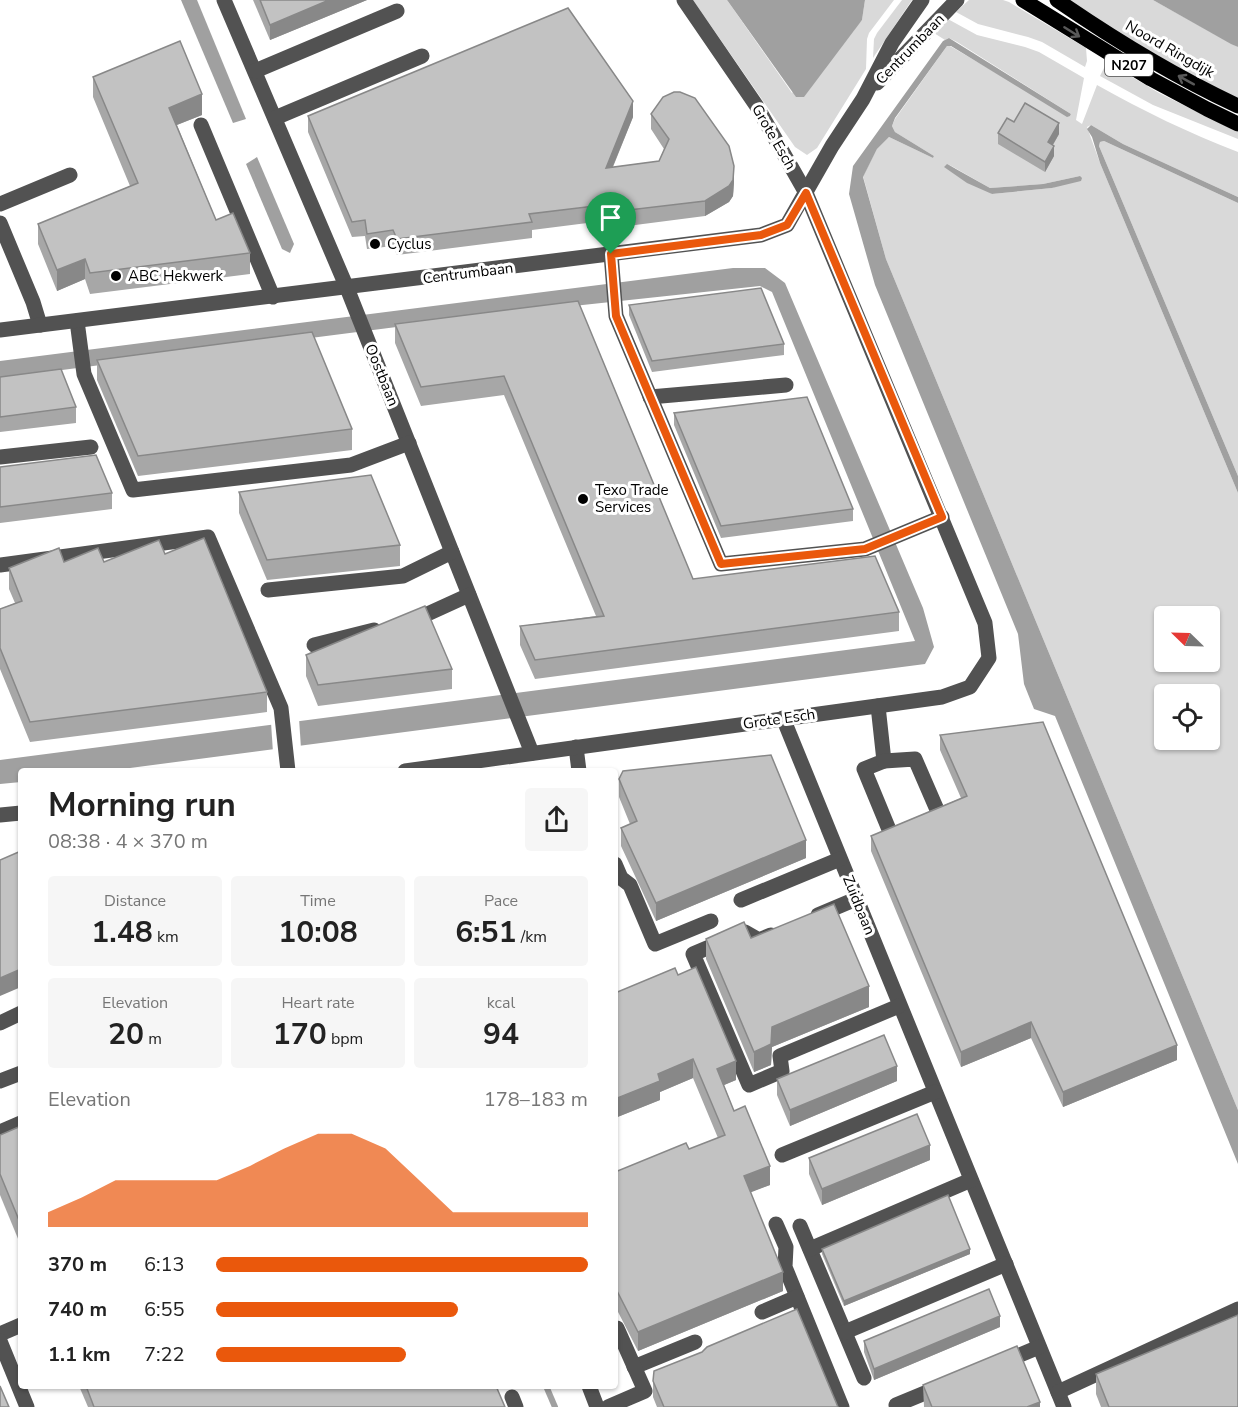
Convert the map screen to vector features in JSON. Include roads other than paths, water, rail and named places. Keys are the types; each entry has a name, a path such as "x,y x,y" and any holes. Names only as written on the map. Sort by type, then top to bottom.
{"main road":[{"name":"N207","path":"1023,0 1151,78 1238,124"},
{"name":"Noord Ringdijk","path":"1057,0 1133,50 1206,91 1238,106"}],"street":[{"name":"Oostbaan","path":"224,0 356,309 532,753"},
{"name":"Grote Esch","path":"426,768 942,697 970,687 989,658 985,622 806,193 756,105 684,0"},
{"name":"Centrumbaan","path":"0,330 761,235 787,225 832,146 863,99 892,43 922,0"},
{"name":"Centrumbaan","path":"863,99 957,0"},
{"path":"255,71 397,11"},
{"path":"275,118 422,56"},
{"path":"201,125 273,297"},
{"path":"0,204 70,175"},
{"path":"0,223 33,302 40,325"},
{"path":"611,254 616,316 721,564 865,549 942,517"},
{"path":"77,321 84,374 133,490 351,465 409,443"},
{"path":"650,397 786,385"},
{"path":"0,457 91,447"},
{"path":"0,565 208,537 281,708 288,768"},
{"path":"268,590 403,576 452,552"},
{"path":"314,645 416,620 469,595"},
{"path":"878,706 884,761"},
{"name":"Zuidbaan","path":"783,718 1064,1407"},
{"path":"576,747 579,768"},
{"path":"890,832 864,769 884,761 915,759 938,812"},
{"path":"0,815 18,813"},
{"path":"741,900 840,859"},
{"path":"618,871 621,878 630,885 655,944 711,921"},
{"path":"808,920 856,899"},
{"path":"788,928 759,940 744,932 693,954 749,1085 782,1071 780,1056 899,1006"},
{"path":"0,1023 18,1014"},
{"path":"0,1081 18,1073"},
{"path":"782,1155 935,1092"},
{"path":"0,1132 18,1124"},
{"path":"810,1249 971,1180"},
{"path":"776,1224 786,1247 785,1267 842,1407"},
{"path":"800,1227 864,1378"},
{"path":"845,1332 1006,1264"},
{"path":"762,1312 797,1297"},
{"path":"1058,1392 1238,1309"},
{"path":"0,1334 18,1326"},
{"path":"608,1407 630,1403 645,1391 645,1380 634,1367 618,1328"},
{"path":"0,1341 18,1385"},
{"path":"634,1367 695,1342"},
{"path":"984,1369 1040,1347"},
{"path":"897,1407 896,1405 951,1383"},
{"path":"20,1389 27,1407"},
{"path":"590,1389 597,1407"}],"waterway":[{"path":"547,1389 555,1407"}],"place":[{"name":"Cyclus","path":"375,244"},
{"name":"ABC Hekwerk","path":"116,276"},
{"name":"Texo Trade Services","path":"583,499"}]}
